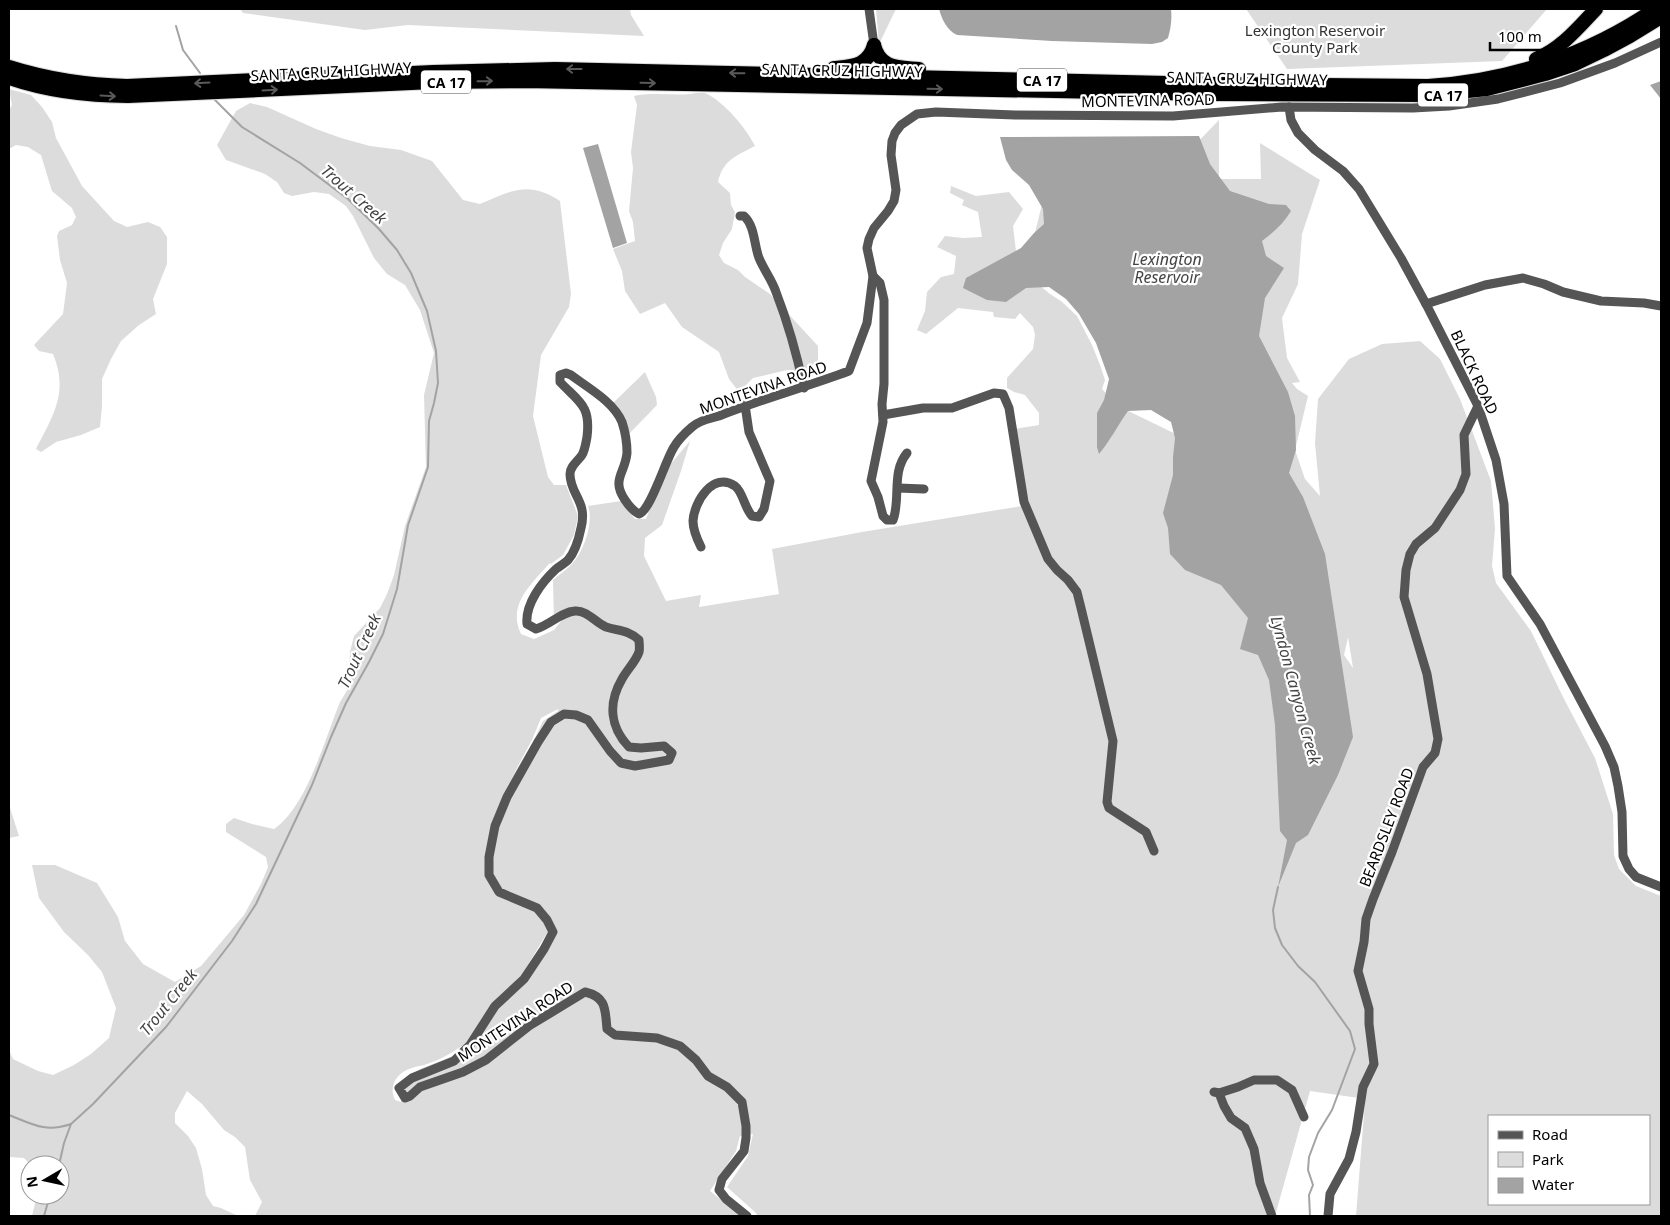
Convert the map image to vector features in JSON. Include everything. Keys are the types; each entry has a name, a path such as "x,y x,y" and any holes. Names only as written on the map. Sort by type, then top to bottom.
{"highway":[{"path":"1474,81 1545,55 1563,43 1596,9"},
{"name":"SANTA CRUZ HIGHWAY","path":"9,67 65,81 126,86 493,70 584,70 1398,86 1443,85 1519,72 1563,57 1606,38 1655,9"},
{"name":"SANTA CRUZ HIGHWAY","path":"9,78 60,91 128,96 433,82 525,80 1218,94 1430,95 1488,89 1545,74 1574,64 1604,50 1661,17"},
{"path":"767,74 840,68 859,64 868,58 874,44"},
{"path":"874,44 878,57 890,65 1025,80"}],"street":[{"path":"869,9 874,44"},
{"name":"MONTEVINA ROAD","path":"747,1216 726,1199 719,1190 722,1179 744,1151 746,1126 742,1102 727,1087 708,1076 696,1060 680,1046 657,1038 615,1035 607,1029 602,1001 596,995 586,992 529,1026 486,1060 463,1072 420,1086 410,1096 405,1098 399,1088 412,1078 454,1061 470,1045 495,1006 524,979 544,949 552,932 547,920 537,908 499,892 489,875 489,857 495,826 507,797 525,763 551,722 564,714 576,715 588,720 621,763 635,766 669,760 672,753 664,746 629,747 621,739 615,723 612,713 614,698 621,681 639,652 639,640 633,634 606,627 589,616 576,611 563,614 546,626 536,629 527,624 526,614 536,593 556,570 569,559 577,544 584,516 582,504 574,488 570,472 582,454 587,441 588,421 581,404 572,392 561,384 559,377 563,373 571,375 615,410 622,423 627,447 626,459 619,476 619,491 629,506 639,514 642,513 649,503 674,447 688,430 700,421 745,405 804,388 850,371 867,323 872,276 867,248 869,239 874,228 894,201 896,190 891,150 892,141 902,124 917,114 941,112 1015,115 1172,116 1289,107 1413,108 1449,106 1482,102 1538,90 1614,63 1661,42"},
{"name":"BLACK ROAD","path":"1289,107 1291,120 1298,133 1315,150 1343,171 1359,189 1401,258 1478,406 1496,460 1503,495 1507,576 1540,624 1605,746 1614,767 1622,812 1624,856 1629,869 1636,877 1661,887"},
{"path":"740,216 748,219 760,258 776,291 798,359 804,388"},
{"path":"872,276 880,283 884,300 884,384 883,415 871,481 883,516 887,520 893,520 894,517 898,471 902,458 907,453"},
{"path":"1426,304 1484,285 1523,278 1563,292 1601,301 1644,303 1661,306"},
{"path":"883,415 916,408 952,408 994,393 1002,394 1009,408 1024,502 1048,559 1077,592 1113,741 1107,802 1109,808 1146,832 1154,851"},
{"path":"701,547 695,533 693,519 697,506 707,489 718,482 728,483 739,490 746,508 752,516 759,517 764,509 770,481 749,432 745,405"},
{"name":"BEARDSLEY ROAD","path":"1328,1216 1330,1194 1349,1159 1356,1132 1363,1087 1374,1064 1368,1010 1358,971 1364,942 1366,919 1423,767 1434,752 1438,739 1427,674 1404,597 1406,570 1410,554 1416,544 1435,528 1460,490 1466,474 1464,435 1478,406"},
{"path":"898,488 924,489"},
{"path":"1272,1216 1260,1183 1254,1149 1245,1128 1231,1118 1216,1092 1238,1087 1254,1080 1277,1080 1292,1090 1304,1117"}],"green space":[{"path":"240,9 630,9 631,15 644,36 408,25 365,30 243,13"},
{"path":"876,9 896,9 879,44"},
{"name":"Lexington Reservoir County Park","path":"1246,9 1547,9 1502,61 1287,69"},
{"path":"9,89 31,95 42,107 52,122 56,138 82,186 114,221 127,227 148,222 160,227 167,237 167,264 153,299 156,314 139,325 121,341 111,359 102,379 100,427 56,442 41,452 36,449 57,403 59,381 58,368 53,354 39,351 34,345 63,314 67,283 60,260 57,236 59,231 72,225 76,217 72,208 52,191 41,155 28,147 16,145 9,149 9,110 12,105"},
{"path":"706,93 714,98 728,110 741,124 755,146 731,160 723,168 720,175 718,182 730,193 731,205 735,212 732,229 723,243 719,255 724,263 738,270 770,294 818,346 818,360 805,373 787,370 753,378 739,392 729,379 719,352 682,327 665,303 640,314 625,291 622,271 613,249 635,241 633,222 629,211 633,168 631,152 637,105 634,96"},
{"path":"250,103 267,107 341,138 370,146 401,150 432,161 463,200 480,204 510,192 529,189 549,195 560,201 571,294 569,307 541,355 533,416 548,477 554,485 566,485 578,516 574,535 563,555 550,563 535,579 519,604 517,623 521,634 534,639 554,630 562,620 554,621 553,580 571,565 584,545 590,520 588,506 621,501 635,519 646,519 664,472 690,441 662,525 645,538 644,556 666,601 701,595 699,607 779,594 772,549 1022,506 1015,429 1039,425 1039,413 1025,395 1007,388 1007,378 1033,349 1035,335 1033,327 1020,313 1015,319 994,317 993,312 958,308 926,334 917,330 925,311 927,292 941,277 954,274 956,256 937,247 945,236 963,238 982,237 978,212 962,205 964,200 950,193 951,186 976,196 1009,192 1023,209 1013,226 1018,268 1061,301 1077,316 1100,365 1105,380 1102,389 1118,406 1186,439 1215,473 1063,282 1028,262 1042,204 1099,244 1219,120 1219,179 1261,179 1260,143 1320,180 1302,234 1298,284 1282,318 1287,358 1300,382 1292,383 1297,389 1308,396 1295,450 1305,479 1320,496 1315,443 1318,399 1349,359 1382,344 1420,341 1440,359 1460,399 1491,481 1495,529 1492,566 1496,583 1531,631 1595,758 1613,814 1614,855 1619,869 1636,886 1661,896 1661,1216 1356,1216 1365,1101 1359,1098 1310,1091 1275,1216 758,1216 727,1187 748,1156 753,1134 740,1136 736,1151 710,1191 741,1216 255,1216 262,1202 250,1180 245,1147 224,1130 202,1104 187,1091 175,1113 175,1123 188,1136 196,1148 206,1195 213,1206 238,1216 32,1216 35,1205 70,1205 70,1155 20,1155 20,1158 9,1157 9,1050 13,1059 38,1071 53,1075 91,1054 109,1038 116,1008 102,972 88,955 64,932 39,898 32,865 55,865 97,883 118,917 125,941 143,964 175,982 201,966 244,915 268,867 266,857 226,832 226,824 234,818 274,829 286,819 305,789 314,771 340,702 348,689 350,652 354,636 380,608 387,594 394,575 405,526 426,467 424,395 434,353 420,310 405,285 387,274 374,258 346,206 329,194 314,192 292,196 284,193 277,182 265,174 226,160 217,145 236,111","holes":["1348,637 1353,668 1344,655","558,709 558,711 543,721 512,777 532,740 541,718","547,933 549,935 517,986","462,1046 453,1056 420,1069 401,1081 401,1102 395,1100 393,1085 398,1076 407,1070 436,1060"]},
{"path":"645,372 656,397 657,405 624,439 611,405"},
{"path":"9,805 19,836 9,838"}],"water":[{"path":"939,9 1171,9 1171,27 1168,38 1162,42 1152,44 1052,41 957,35 945,24"},
{"path":"1661,81 1661,99 1650,85"},
{"name":"Lexington Reservoir","path":"1199,136 1210,164 1230,191 1269,204 1286,205 1291,211 1278,227 1262,241 1266,256 1284,268 1265,298 1259,336 1288,392 1295,416 1296,450 1289,473 1303,497 1325,554 1353,737 1338,775 1308,835 1296,843 1278,887 1287,840 1280,831 1275,725 1269,680 1258,655 1240,649 1248,618 1221,585 1185,570 1170,554 1168,528 1163,513 1173,475 1175,438 1171,422 1151,410 1128,411 1099,454 1097,447 1097,413 1104,400 1109,379 1096,343 1079,314 1066,299 1049,287 1026,288 1006,302 987,300 963,288 966,278 1021,248 1044,224 1043,209 1029,185 1012,170 1006,160 1000,137"},
{"path":"598,144 627,243 613,248 583,148"}],"waterway":[{"name":"Trout Creek","path":"176,26 183,50 200,73"},
{"name":"Trout Creek","path":"61,1155 71,1124 93,1104 166,1027 232,941 256,904 312,785 346,703 383,634 397,589 408,525 428,467 429,421 438,383 436,351 427,311 411,273 397,250 379,229 348,199 300,163 242,127 214,99"},
{"name":"Lyndon Canyon Creek","path":"1278,887 1273,910 1275,928 1282,945 1298,966 1315,982 1350,1031 1355,1049 1332,1110 1318,1133 1309,1157 1308,1170 1313,1185 1309,1195 1310,1216"},
{"path":"9,1115 39,1126 54,1128 71,1124"},
{"name":"Trout Creek","path":"44,1216 47,1205"}]}
